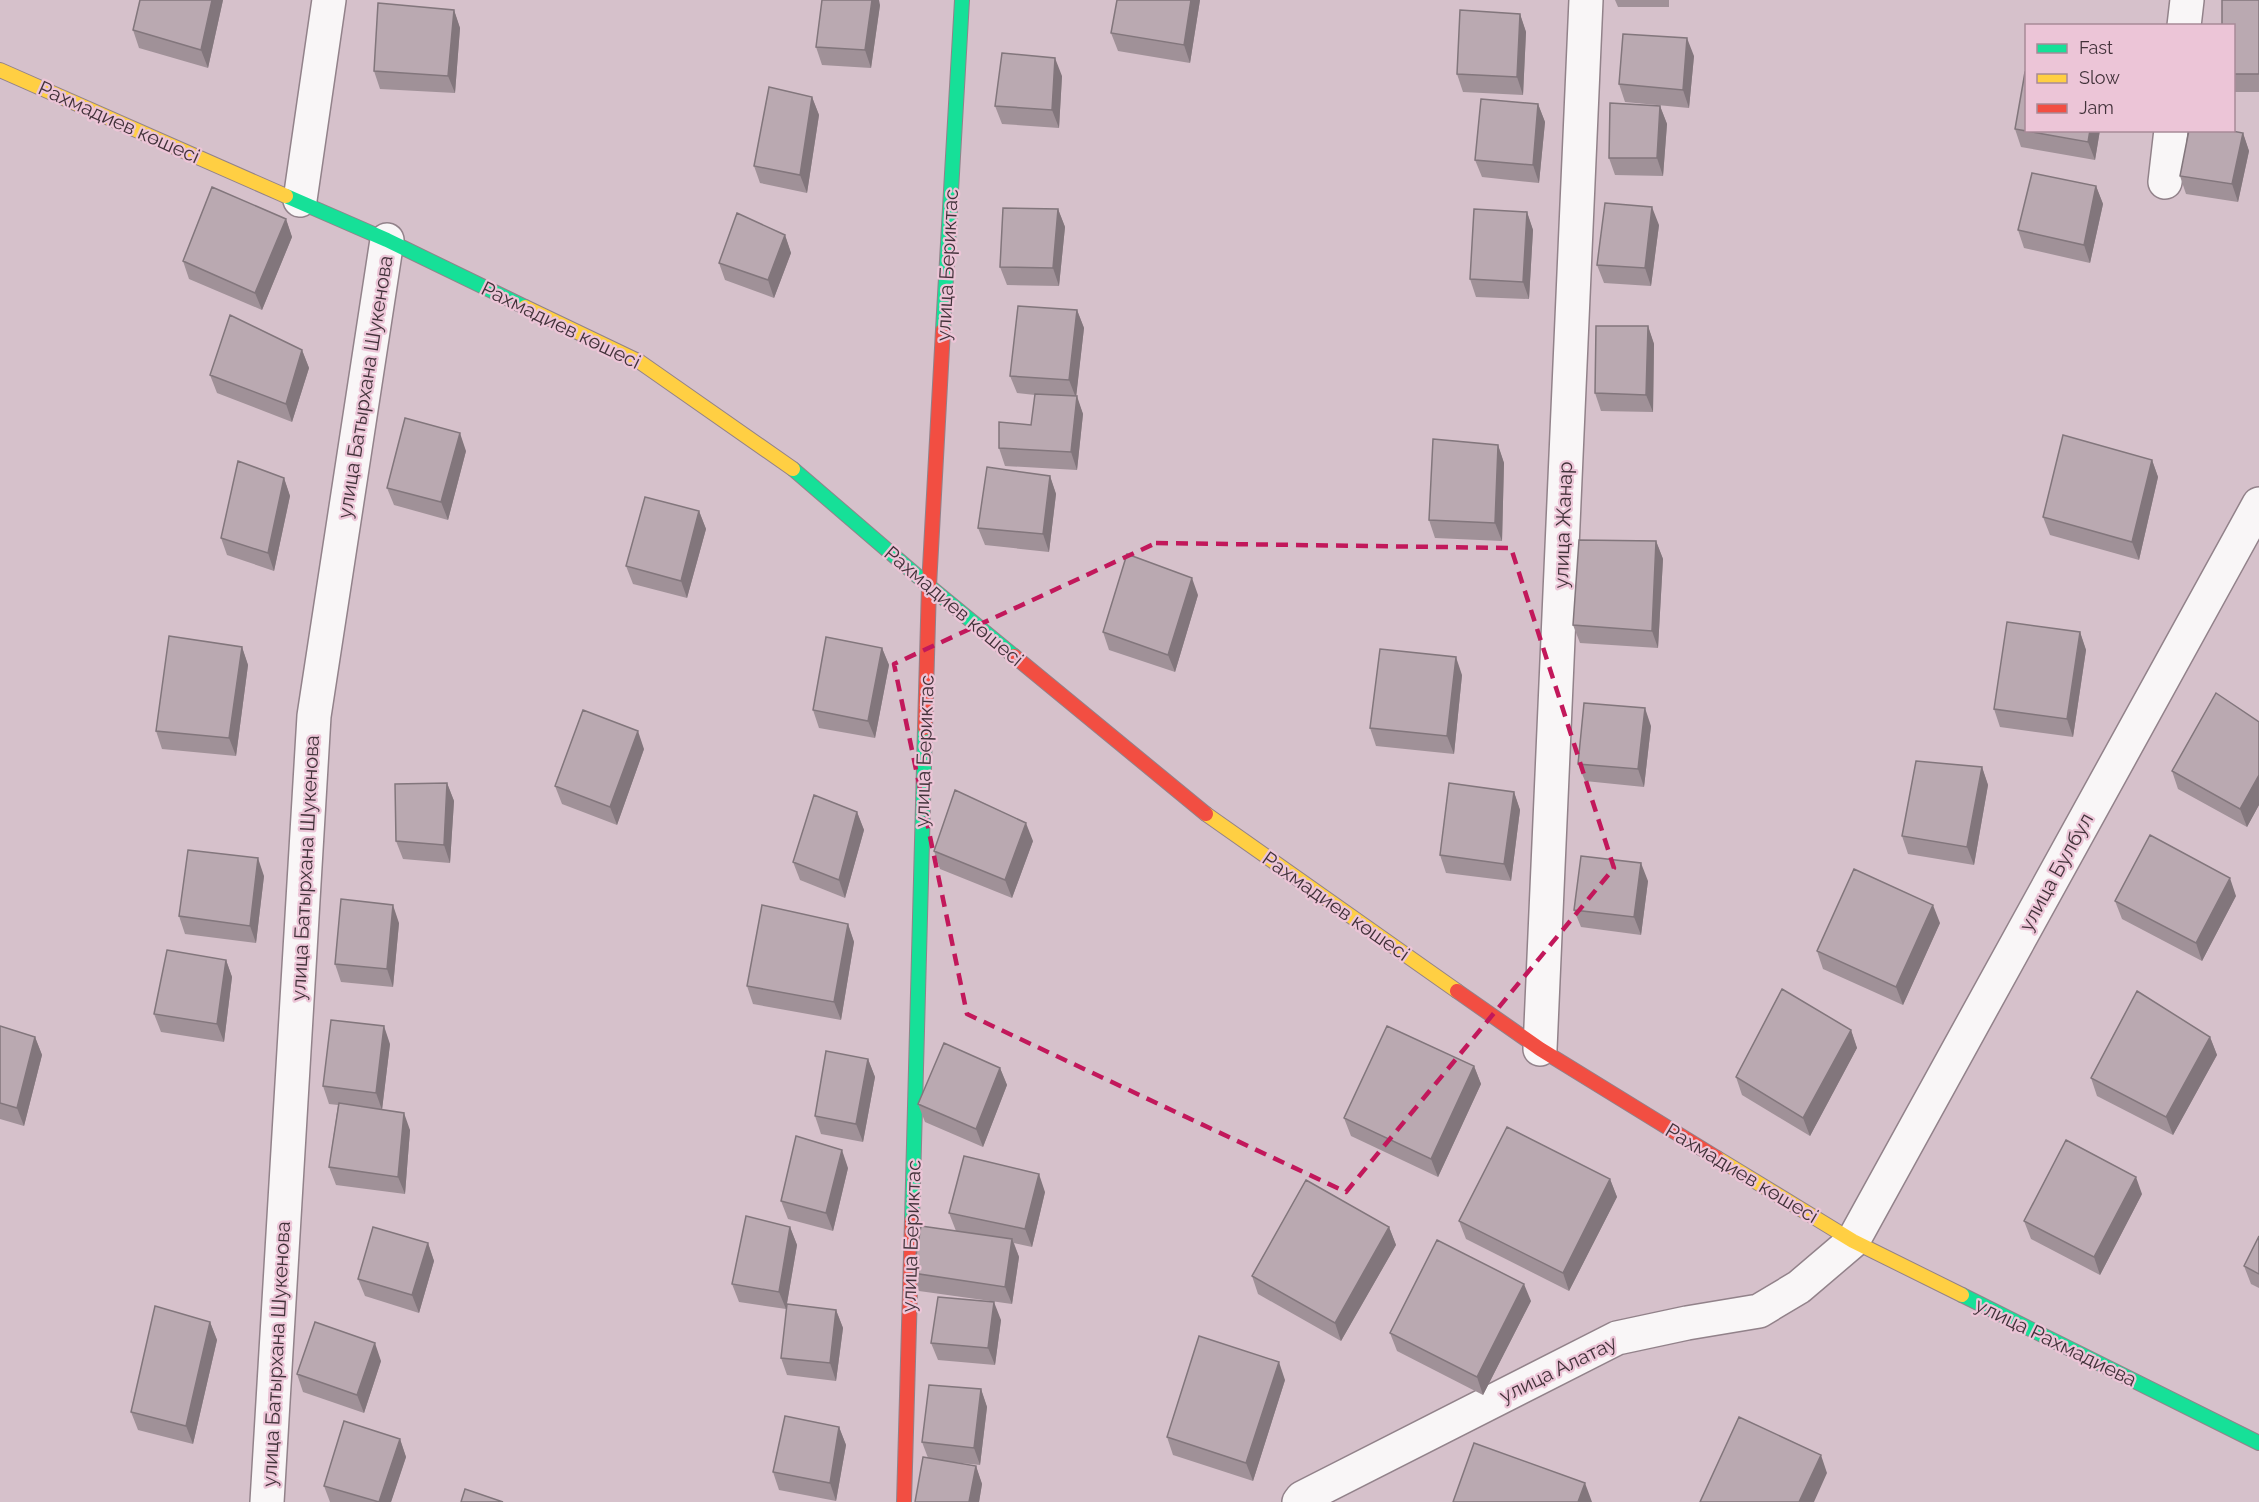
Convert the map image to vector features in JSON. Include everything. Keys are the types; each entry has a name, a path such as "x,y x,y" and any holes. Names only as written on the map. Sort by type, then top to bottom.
{"street":[{"path":"300,200 329,0"},
{"name":"улица Бериктас","path":"904,1502 929,586 962,0"},
{"name":"улица Жанар","path":"1540,1049 1586,0"},
{"path":"2184,24 2187,0"},
{"name":"Рахмадиев көшесі","path":"0,70 300,200 640,362 790,466 929,586 1217,823 1540,1049 1853,1241"},
{"path":"2165,182 2171,132"},
{"name":"улица Батырхана Шукенова","path":"267,1502 314,716 387,240"},
{"name":"улица Булбул","path":"1853,1241 2259,504"},
{"name":"улица Рахмадиева","path":"1853,1241 2259,1443"},
{"name":"улица Алатау","path":"1299,1502 1302,1498 1617,1338 1760,1311 1799,1287 1853,1241"}],"highlighted area":[{"path":"1156,543 1511,548 1614,868 1346,1192 967,1014 894,664"}],"building":[{"path":"140,0 212,0 201,50 133,30"},
{"path":"822,0 872,0 865,50 816,47"},
{"path":"1117,0 1191,0 1184,45 1111,33"},
{"path":"2222,0 2259,0 2259,74 2235,74 2235,24 2222,24"},
{"path":"378,3 454,10 448,76 374,71"},
{"path":"1460,10 1520,14 1517,77 1457,74"},
{"path":"1623,34 1687,38 1683,90 1619,84"},
{"path":"1002,53 1055,58 1052,110 995,106"},
{"path":"2025,72 2025,131 2015,129"},
{"path":"769,87 812,97 800,175 754,166"},
{"path":"1481,99 1538,104 1533,165 1475,160"},
{"path":"1610,103 1660,106 1657,158 1609,158"},
{"path":"2032,132 2090,132 2088,142"},
{"path":"2189,132 2243,133 2232,184 2180,176"},
{"path":"2032,173 2096,186 2084,245 2018,230"},
{"path":"212,187 286,219 255,293 183,261"},
{"path":"1605,203 1652,207 1645,268 1597,265"},
{"path":"1003,208 1058,209 1053,268 1000,267"},
{"path":"1474,209 1527,212 1523,282 1470,279"},
{"path":"737,213 785,235 768,280 719,263"},
{"path":"1018,306 1077,310 1069,380 1010,376"},
{"path":"230,315 302,350 286,404 210,375"},
{"path":"1596,326 1648,326 1646,395 1595,393"},
{"path":"1035,394 1077,396 1071,452 999,448 999,422 1031,425"},
{"path":"405,418 460,433 441,502 387,488"},
{"path":"2063,435 2152,460 2132,542 2043,517"},
{"path":"1433,439 1498,445 1495,523 1429,520"},
{"path":"238,461 284,478 268,553 221,538"},
{"path":"987,467 1050,476 1043,534 978,528"},
{"path":"645,497 699,511 681,581 626,566"},
{"path":"1579,540 1656,541 1652,631 1573,625"},
{"path":"1127,554 1192,578 1168,655 1103,632"},
{"path":"2007,622 2080,632 2067,719 1994,709"},
{"path":"169,636 242,647 229,738 156,731"},
{"path":"826,637 882,648 868,721 813,710"},
{"path":"1380,649 1456,657 1447,736 1370,728"},
{"path":"2216,693 2259,722 2259,775 2240,809 2172,771"},
{"path":"1584,703 1645,708 1638,769 1578,764"},
{"path":"583,710 638,731 610,807 555,786"},
{"path":"1916,761 1982,767 1967,847 1902,836"},
{"path":"447,783 444,845 396,841 395,784"},
{"path":"1449,783 1514,792 1504,864 1440,855"},
{"path":"955,790 1026,823 1005,880 934,851"},
{"path":"814,795 857,812 839,880 793,862"},
{"path":"2150,835 2230,878 2196,943 2115,901"},
{"path":"188,850 258,858 250,926 179,916"},
{"path":"1581,856 1641,863 1634,917 1574,910"},
{"path":"1854,869 1933,905 1896,987 1817,951"},
{"path":"341,899 393,905 387,969 335,964"},
{"path":"762,905 848,924 834,1002 747,986"},
{"path":"167,950 226,960 217,1024 154,1014"},
{"path":"1782,989 1851,1030 1803,1118 1736,1077"},
{"path":"2137,991 2210,1037 2166,1117 2091,1078"},
{"path":"331,1020 384,1026 376,1093 323,1086"},
{"path":"0,1026 35,1037 17,1108 0,1103"},
{"path":"1387,1026 1474,1066 1431,1159 1344,1118"},
{"path":"944,1043 1000,1068 976,1129 918,1104"},
{"path":"826,1051 868,1059 856,1124 815,1116"},
{"path":"339,1103 404,1113 398,1177 329,1167"},
{"path":"1507,1127 1610,1179 1563,1273 1459,1221"},
{"path":"796,1136 842,1150 826,1213 781,1201"},
{"path":"2066,1140 2136,1177 2094,1257 2024,1221"},
{"path":"964,1156 1039,1174 1025,1229 949,1213"},
{"path":"1306,1180 1389,1227 1335,1323 1252,1276"},
{"path":"746,1216 790,1227 779,1292 732,1284"},
{"path":"921,1226 1012,1239 1005,1287 913,1273"},
{"path":"373,1227 428,1243 412,1295 358,1279"},
{"path":"2259,1236 2259,1274 2244,1266"},
{"path":"1437,1240 1524,1284 1477,1377 1390,1333"},
{"path":"938,1297 994,1302 988,1348 931,1343"},
{"path":"787,1304 836,1310 830,1363 781,1358"},
{"path":"155,1306 210,1322 186,1426 131,1412"},
{"path":"315,1322 375,1343 357,1395 297,1374"},
{"path":"1199,1336 1279,1362 1246,1463 1167,1437"},
{"path":"929,1385 981,1389 974,1448 922,1442"},
{"path":"785,1416 839,1427 830,1483 773,1472"},
{"path":"1739,1417 1821,1455 1799,1502 1700,1502"},
{"path":"344,1421 400,1439 379,1502 324,1486"},
{"path":"1474,1443 1585,1483 1578,1502 1453,1502"},
{"path":"923,1457 976,1466 969,1502 915,1502"},
{"path":"465,1489 503,1502 461,1502"}],"traffic: fast":[{"path":"943,330 962,0"},
{"path":"286,196 387,240 525,307"},
{"path":"793,469 1014,656"},
{"path":"912,1220 925,728"},
{"path":"1962,1295 2259,1443"}],"traffic: slow":[{"path":"0,70 286,196"},
{"path":"525,307 640,362 793,469"},
{"path":"1206,814 1457,991"},
{"path":"1717,1158 1853,1241 1962,1295"}],"traffic: jam":[{"path":"925,728 929,586 943,330"},
{"path":"1014,656 1206,814"},
{"path":"1457,991 1540,1049 1717,1158"},
{"path":"904,1502 912,1220"}]}
